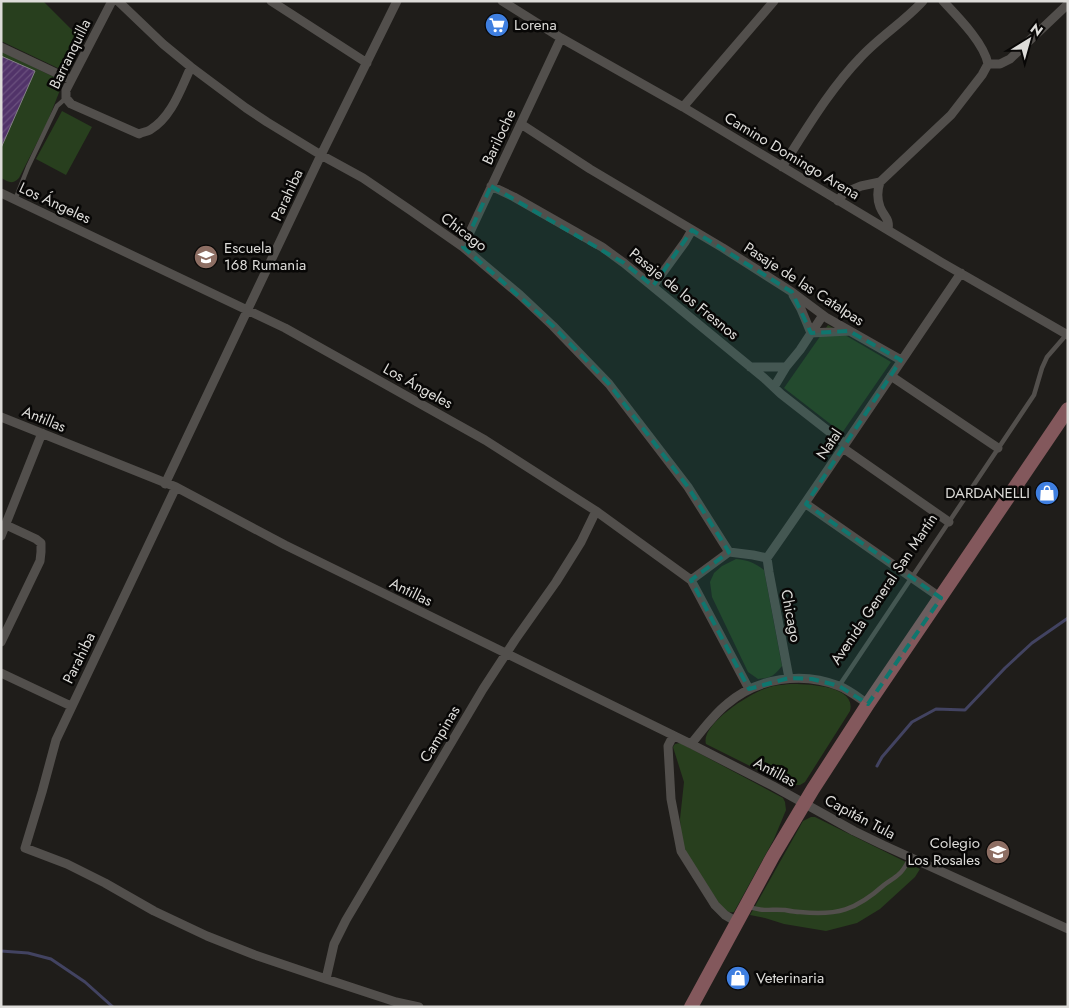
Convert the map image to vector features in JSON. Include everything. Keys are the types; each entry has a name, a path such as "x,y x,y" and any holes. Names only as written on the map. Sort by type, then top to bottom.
{"main road":[{"path":"691,1007 804,803 868,704 1068,409"}],"street":[{"name":"Barranquilla","path":"66,98 66,90 112,1"},
{"name":"Chicago","path":"118,1 163,44 191,67 267,122 363,178 410,210 462,247 520,295 609,384 688,487 730,552"},
{"path":"271,1 367,63"},
{"name":"Parahiba","path":"165,484 321,155 397,1"},
{"name":"Camino Domingo Arena","path":"502,1 561,38 683,107 838,201 1067,334"},
{"path":"683,107 774,1"},
{"path":"782,166 859,58 922,1"},
{"path":"888,230 889,222 880,208 877,191 880,182 951,115 982,75 988,64 981,46 943,1"},
{"path":"988,64 1000,64 1010,59 1068,4"},
{"name":"Bariloche","path":"462,247 561,38"},
{"path":"1,47 71,80"},
{"path":"66,98 71,104 139,134 150,130 170,110 191,67"},
{"name":"Pasaje de las Catalpas","path":"521,124 618,186 792,292 823,315 901,360"},
{"path":"838,201 844,193 861,186 880,182"},
{"name":"Pasaje de los Fresnos","path":"491,186 602,247 624,262 844,446 949,522"},
{"name":"Los Ángeles","path":"1,193 285,328 485,440 596,511 691,580 749,689"},
{"path":"653,286 692,230"},
{"name":"Natal","path":"767,558 806,504 961,273"},
{"path":"792,292 811,334"},
{"path":"774,388 786,367 800,350 823,315"},
{"path":"811,334 849,331"},
{"path":"750,367 786,367"},
{"path":"891,376 998,448"},
{"name":"Antillas","path":"1,417 176,487 285,545 692,744 804,803"},
{"path":"1,536 42,433"},
{"name":"Parahiba","path":"176,487 56,740 25,848 67,864 207,936 255,955 326,979"},
{"path":"806,504 941,598"},
{"name":"Campinas","path":"326,979 334,944 346,920 483,689 556,582 581,542 596,511"},
{"path":"1,642 40,561 41,552 40,543 36,539 6,525"},
{"path":"691,580 730,552 767,558"},
{"name":"Chicago","path":"767,558 789,678"},
{"path":"1,673 71,706"},
{"name":"Avenida General San Martín","path":"692,744 717,713 737,696 767,682 789,678 812,679 839,686 868,704"},
{"path":"673,736 668,746 671,799 681,850 715,905 725,915 737,922"},
{"name":"Capitán Tula","path":"804,803 854,831 910,858 1068,928"},
{"path":"326,979 396,1002 419,1007"}],"lane":[{"name":"Barranquilla","path":"15,200 56,106 66,98"},
{"name":"Avenida General San Martín","path":"839,686 1034,396 1047,357 1067,334"},
{"path":"746,906 761,911 838,912 851,908 874,894 900,873 910,858"}],"highlighted area":[{"path":"491,186 624,263 653,286 692,230 792,292 811,333 849,331 901,360 806,504 941,598 868,704 839,686 812,679 789,678 749,689 691,580 729,552 688,487 609,384 553,326 463,247"}],"green space":[{"path":"3,1 43,1 84,42 70,68 62,70 1,41 1,3"},
{"path":"1,51 58,79 62,85 47,123 19,178 12,182 1,178"},
{"path":"62,111 92,127 66,175 36,159"},
{"path":"828,325 891,362 842,433 784,388"},
{"path":"736,559 751,562 764,570 782,666 772,676 766,678 758,679 748,672 712,597 710,582 714,573 722,566"},
{"path":"790,684 829,688 846,696 850,702 850,711 805,782 800,785 792,785 776,779 706,744 706,736 718,719 739,703 759,691 778,685"},
{"path":"680,743 783,798 785,802 786,810 774,839 734,912 726,911 720,905 682,846 680,819 684,782 673,747 675,744"},
{"path":"815,817 920,869 915,877 880,909 857,923 826,931 784,924 750,915 803,821"}],"building":[{"path":"1,56 35,71 1,148"}],"waterway":[{"path":"877,766 882,757 912,722 936,709 965,710 1032,643 1068,618"},
{"path":"1,951 28,953 51,959 85,982 113,1007"}],"place":[{"name":"Lorena","path":"497,25"},
{"name":"Escuela 168 Rumania","path":"206,257"},
{"name":"DARDANELLI","path":"1047,493"},
{"name":"Colegio Los Rosales","path":"998,852"},
{"name":"Veterinaria","path":"738,978"}]}
